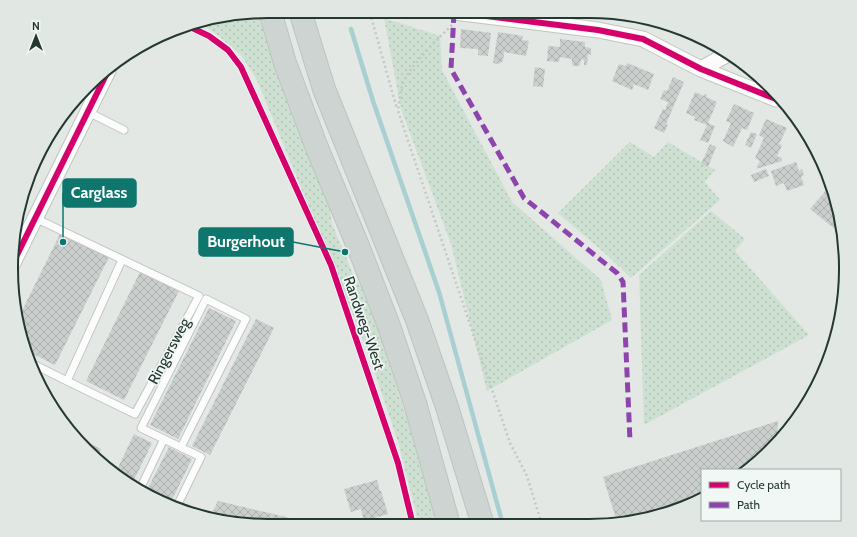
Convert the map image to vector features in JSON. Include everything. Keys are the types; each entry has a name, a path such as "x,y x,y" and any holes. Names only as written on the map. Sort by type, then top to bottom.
{"main road":[{"name":"Randweg-West","path":"272,18 287,70 389,326 416,404 447,519"},
{"path":"302,18 324,89 417,320 446,407 480,519"}],"street":[{"path":"534,18 643,39 701,69 772,97"},
{"path":"701,69 723,57"},
{"path":"19,251 104,79"}],"lane":[{"path":"88,112 124,130"},
{"name":"Ringersweg","path":"35,218 199,296 135,414 38,367"},
{"path":"67,381 122,260"},
{"path":"179,502 201,457 142,428 206,299 246,319 181,447"},
{"path":"142,485 164,439"}],"path":[{"path":"371,18 398,111 510,443 527,476 540,519"},
{"path":"398,111 402,86 413,67 433,44 452,18"}],"green space":[{"path":"260,18 328,195 332,224 353,274 371,301 384,348 409,425 435,519 418,519 399,445 366,347 257,80 241,55 206,27 236,20"},
{"path":"384,18 440,36 442,70 512,202 601,280 612,320 487,391 451,244 401,109"},
{"path":"630,142 654,157 668,142 715,170 705,182 720,200 631,278 607,255 558,213"},
{"path":"711,211 745,239 735,251 809,335 644,425 639,275"}],"building":[{"path":"461,29 491,33 488,56 478,55 478,49 460,48"},
{"path":"498,32 523,36 522,40 529,41 526,56 504,52 503,61 499,64 493,63"},
{"path":"560,39 585,42 585,47 591,48 591,55 588,54 587,65 584,65 584,60 581,59 580,65 578,66 574,66 572,64 572,59 560,57 559,62 547,61 548,46 560,47"},
{"path":"627,63 654,74 648,90 634,84 632,90 612,81 619,64 626,66"},
{"path":"535,67 545,69 543,87 533,86"},
{"path":"673,77 684,82 666,124 668,125 664,133 654,128 668,102 660,99 664,90 667,91"},
{"path":"695,92 704,96 705,94 707,95 706,97 717,102 708,123 715,126 708,143 700,140 707,125 694,120 695,117 686,113"},
{"path":"734,104 754,113 747,130 742,128 733,147 723,141 731,123 726,121"},
{"path":"766,119 787,128 779,144 782,145 777,156 782,158 782,161 756,169 760,161 755,158 764,138 759,135"},
{"path":"751,132 757,134 751,148 745,145"},
{"path":"710,144 716,147 708,167 701,164"},
{"path":"796,162 799,171 802,169 804,175 801,177 804,185 787,191 784,183 776,186 771,171"},
{"path":"766,169 769,176 754,182 751,175"},
{"path":"826,190 836,230 810,209"},
{"path":"61,232 109,257 55,365 33,354 22,311"},
{"path":"140,272 179,291 124,400 86,381"},
{"path":"209,308 236,321 178,439 150,425"},
{"path":"256,319 274,328 210,455 192,446"},
{"path":"778,421 777,434 754,457 738,469 701,469 701,492 669,506 616,517 603,477"},
{"path":"134,434 152,443 134,480 118,468"},
{"path":"88,442 101,449 99,453"},
{"path":"169,447 192,459 172,500 148,488"},
{"path":"377,480 388,514 371,519 364,519 361,509 351,512 344,489"},
{"path":"218,501 294,519 236,517 212,512"}],"waterway":[{"path":"351,29 373,101 439,292 501,519"}],"marked path":[{"path":"454,18 451,69 524,198 617,273 623,282 630,441"}],"cycle path":[{"path":"502,18 598,30 643,39 701,69 772,97"},
{"path":"195,29 209,36 228,50 241,67 331,265 398,463 412,519"},
{"path":"19,251 104,79"}],"place":[{"name":"Carglass","path":"63,242"},
{"name":"Burgerhout","path":"345,252"}]}
